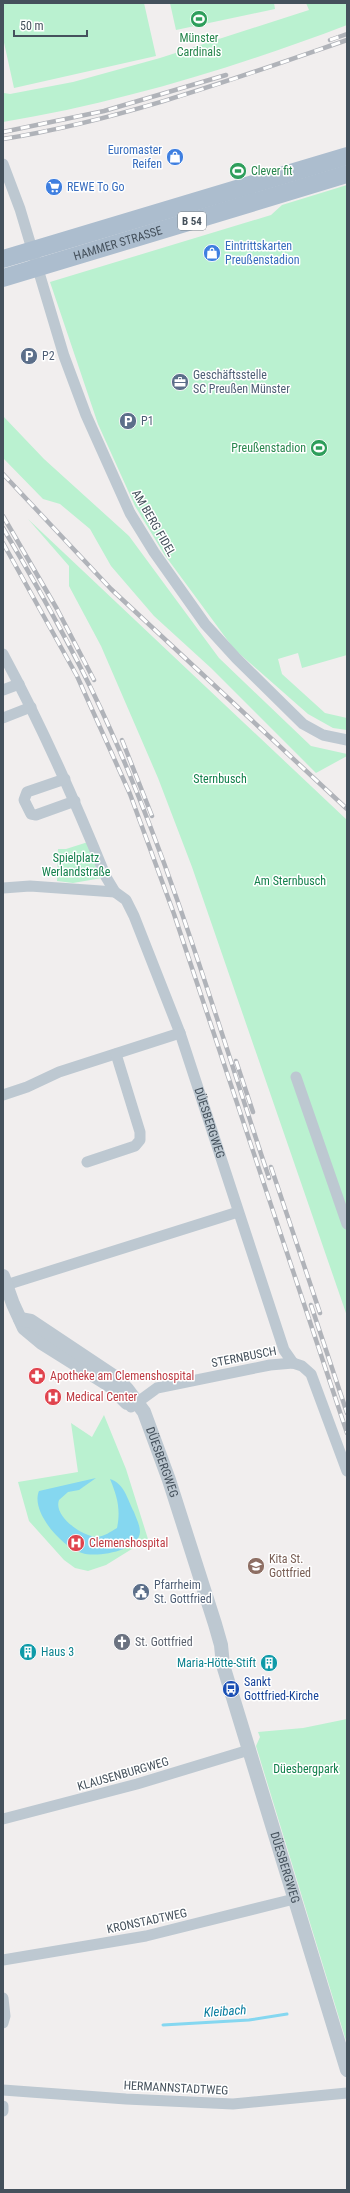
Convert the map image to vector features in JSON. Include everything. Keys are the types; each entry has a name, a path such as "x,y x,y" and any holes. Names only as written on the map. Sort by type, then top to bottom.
{"main road":[{"name":"HAMMER STRASSE","path":"3,259 347,156"},
{"name":"HAMMER STRASSE","path":"3,278 347,174"}],"street":[{"name":"AM BERG FIDEL","path":"3,164 32,251 64,356 86,415 130,513 154,552 205,624 254,677 303,724 324,735 347,740"},
{"name":"DÜESBERGWEG","path":"3,654 31,707 65,779 106,877 115,892 126,900 134,916 180,1033 284,1350 293,1363"},
{"path":"3,690 19,684"},
{"path":"3,718 31,707"},
{"path":"65,779 27,792 24,800 27,810 31,814 36,815 75,801"},
{"path":"3,888 30,886 115,892"},
{"path":"3,1095 27,1088 59,1072 180,1033"},
{"path":"87,1162 135,1146 140,1140 140,1132 116,1054"},
{"path":"296,1077 347,1224"},
{"name":"DÜESBERGWEG","path":"238,1212 4,1280 20,1319 31,1321 115,1377 134,1405 148,1421 169,1480 221,1645 223,1666 347,2070"},
{"name":"STERNBUSCH","path":"134,1405 157,1388 270,1365 293,1363 302,1366 311,1374 347,1471"},
{"name":"KLAUSENBURGWEG","path":"3,1819 137,1784 249,1750"},
{"name":"KRONSTADTWEG","path":"3,1960 146,1936 294,1899"},
{"path":"3,1998 5,2016 3,2024"},
{"name":"HERMANNSTADTWEG","path":"3,2090 126,2099 233,2104 347,2093"},
{"path":"3,2106 3,2111"}],"green space":[{"path":"3,3 144,3 156,56 14,88 3,38"},
{"name":"Münster Cardinals","path":"170,3 274,3 275,9 176,30"},
{"path":"306,3 347,3 347,25 263,55 177,82 90,105 3,122 3,90 4,93 10,94 73,82 160,58 309,10"},
{"path":"347,185 347,655 302,668 298,653 278,659 282,674 325,713 347,718 347,730 333,728 308,714 234,649 164,554 135,506 98,424 50,282 271,215 282,205"},
{"path":"3,416 44,459 129,536 219,658 311,746 347,754 347,756 316,773 211,668 154,616 111,566 90,529 60,504 43,499 3,458"},
{"name":"Sternbusch","path":"28,519 347,820 347,1316 192,867 158,778 101,646 69,586 69,566"},
{"name":"Spielplatz Werlandstraße","path":"88,842 102,878 73,883 57,881 58,849 66,849"},
{"path":"104,1415 126,1469 148,1539 106,1565 88,1571 75,1568 64,1560 29,1521 18,1482 78,1472 71,1423 92,1437"},
{"name":"Düesbergpark","path":"347,1719 347,2044 256,1746 260,1737 258,1732 303,1728"}],"water":[{"path":"96,1478 79,1490 68,1492 59,1500 58,1506 60,1513 77,1530 91,1536 103,1536 117,1528 119,1515 118,1503 110,1479 119,1484 125,1492 134,1512 140,1532 138,1539 132,1544 116,1552 106,1554 82,1553 74,1550 66,1544 50,1528 44,1519 39,1509 37,1499 39,1491"}],"waterway":[{"name":"Kleibach","path":"163,2025 249,2020 287,2014"}],"railway":[{"path":"330,40 347,34"},
{"path":"3,139 47,131 134,110 347,40"},
{"path":"3,132 104,111 226,75"},
{"path":"3,474 111,589 347,809"},
{"path":"3,516 57,609 94,680"},
{"path":"3,528 73,653 99,705 134,785 176,896 269,1178"},
{"path":"3,543 77,676 130,794 174,914 347,1433"},
{"path":"122,740 152,816"},
{"path":"236,1061 253,1112"},
{"path":"271,1167 320,1313"},
{"path":"311,1305 347,1413"}],"place":[{"name":"Münster Cardinals","path":"199,19"},
{"name":"Euromaster Reifen","path":"175,157"},
{"name":"Clever fit","path":"238,171"},
{"name":"REWE To Go","path":"54,187"},
{"name":"Eintrittskarten Preußenstadion","path":"212,253"},
{"name":"P2","path":"29,356"},
{"name":"Geschäftsstelle SC Preußen Münster","path":"180,382"},
{"name":"P1","path":"128,421"},
{"name":"Preußenstadion","path":"319,448"},
{"name":"Apotheke am Clemenshospital","path":"37,1376"},
{"name":"Medical Center","path":"53,1397"},
{"name":"Clemenshospital","path":"76,1543"},
{"name":"Kita St. Gottfried","path":"256,1566"},
{"name":"Pfarrheim St. Gottfried","path":"141,1592"},
{"name":"St. Gottfried","path":"122,1642"},
{"name":"Haus 3","path":"28,1652"},
{"name":"Maria-Hötte-Stift","path":"269,1663"},
{"name":"Sankt Gottfried-Kirche","path":"231,1689"}],"park label":[{"name":"Am Sternbusch","path":"290,881"}]}
